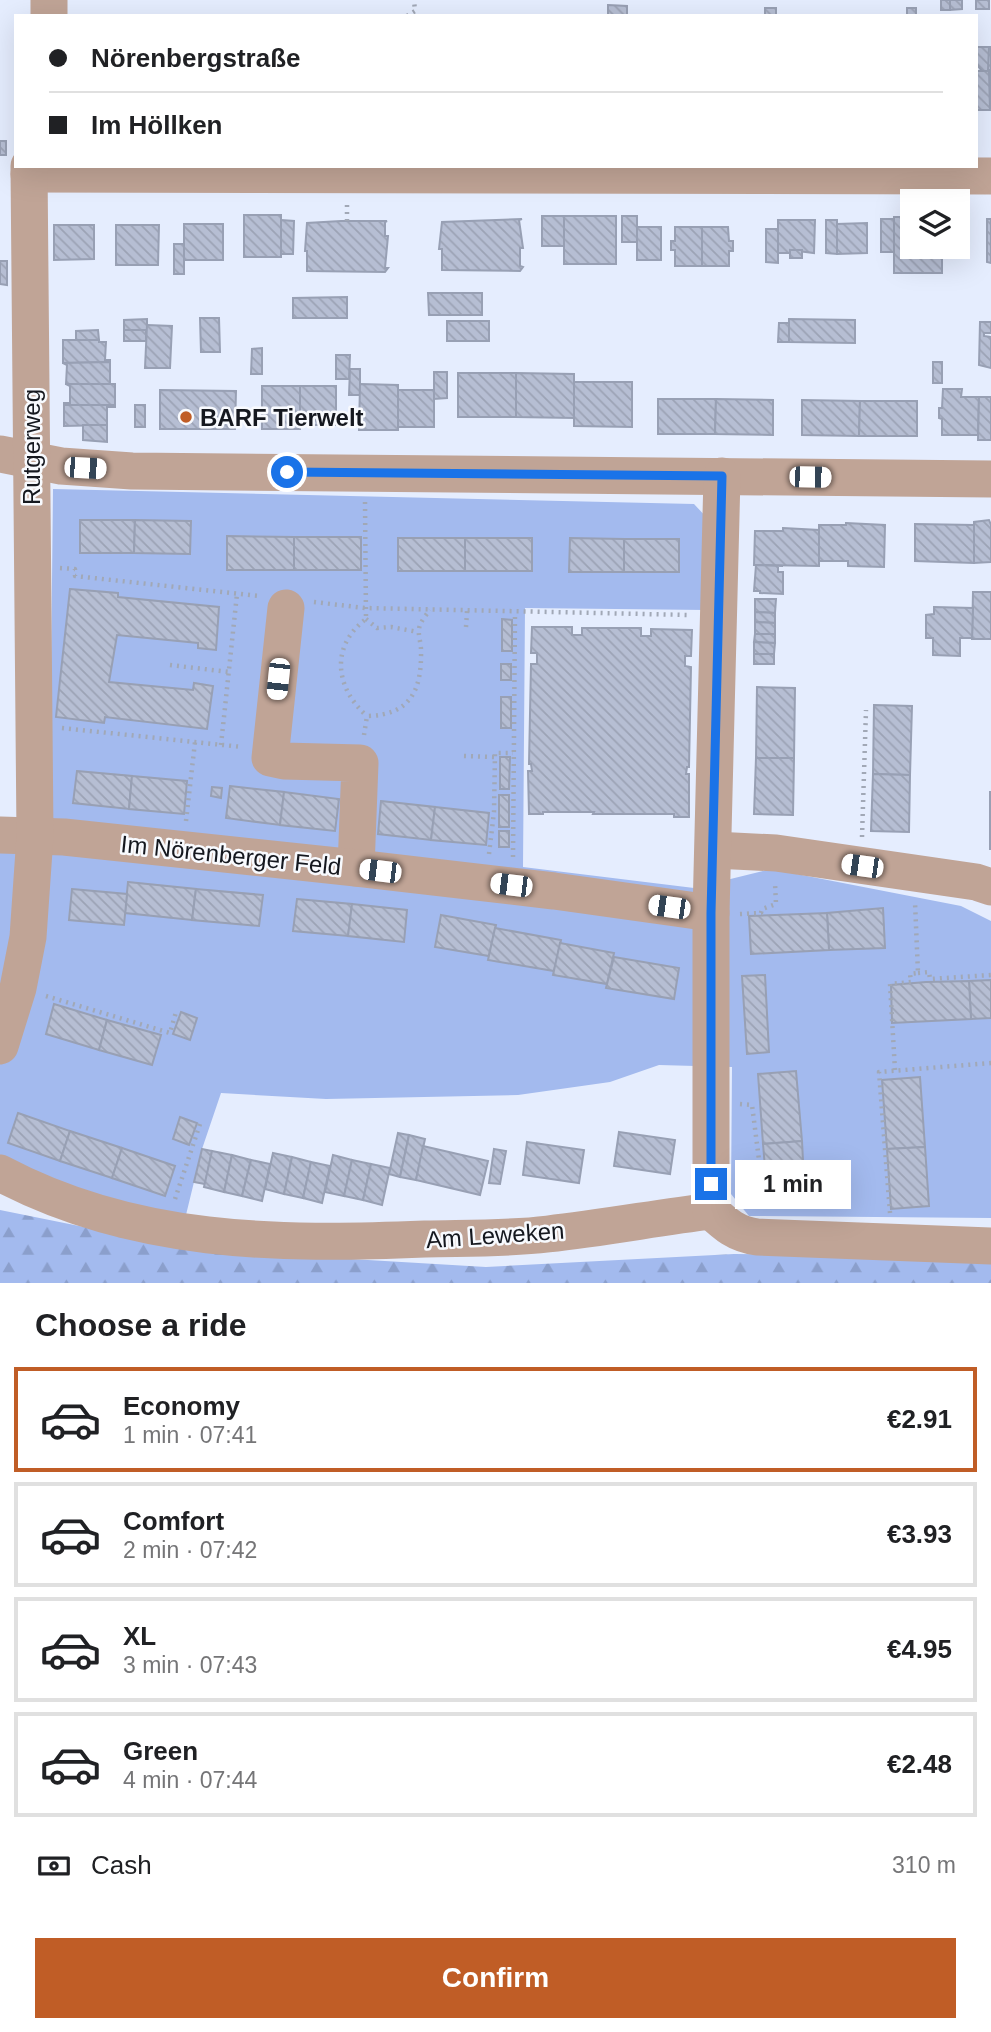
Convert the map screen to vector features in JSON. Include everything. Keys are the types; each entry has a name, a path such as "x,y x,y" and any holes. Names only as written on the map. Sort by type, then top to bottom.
{"street":[{"path":"29,170 991,176"},
{"name":"Rutgerweg","path":"0,1046 18,988 28,937 18,836 34,727 32,567 15,456 29,170"},
{"path":"15,456 61,466 132,471 991,479"},
{"path":"722,476 711,913 711,1211 729,1228 742,1235 892,1244 991,1246"},
{"path":"287,602 270,758 284,761 360,763 356,868"},
{"name":"Im Nörenberger Feld","path":"18,836 64,837 356,868 711,913"},
{"path":"714,850 776,853 975,882 991,887"},
{"name":"Am Leweken","path":"0,1173 24,1186 75,1206 165,1230 246,1240 380,1241 545,1234 711,1211"}],"path":[{"path":"365,473 366,619 377,628 391,627 418,632"},
{"path":"32,567 75,569 75,576 287,602 365,608 719,616"},
{"path":"221,745 237,594"},
{"path":"366,619 352,632 340,662 340,672 348,691 367,716 399,711 415,690 421,661 418,632 430,610"},
{"path":"466,627 467,611"},
{"path":"498,884 513,753 515,612"},
{"path":"170,665 229,672"},
{"path":"862,866 866,710"},
{"path":"364,744 367,716"},
{"path":"34,727 270,750"},
{"path":"183,851 195,742"},
{"path":"498,884 494,812 495,753 513,753"},
{"path":"464,756 495,757"},
{"path":"711,913 761,913 762,909 776,904 776,853"},
{"path":"914,873 918,973"},
{"path":"895,1070 890,984 911,982 910,974 929,972 930,979 991,975"},
{"path":"18,988 170,1033 176,1012"},
{"path":"892,1244 879,1072 991,1063"},
{"path":"712,1102 752,1105 765,1207 774,1207"},
{"path":"165,1230 201,1124"}],"green space":[{"path":"53,489 694,504 709,520 706,610 525,608 523,867 694,888 771,869 961,906 991,921 991,1218 749,1216 731,1194 732,1067 659,1065 610,1082 518,1095 326,1099 221,1093 202,1149 185,1219 129,1208 0,1159 0,850 49,857"},
{"path":"0,1210 198,1250 486,1267 734,1254 991,1256 991,1283 0,1283"}],"building":[{"path":"941,0 950,0 950,10 941,10"},
{"path":"950,0 962,0 962,9 950,10"},
{"path":"976,0 989,0 989,9 976,9"},
{"path":"608,5 627,6 627,14 608,14"},
{"path":"765,8 776,8 776,14 765,14"},
{"path":"907,8 916,8 916,14 907,14"},
{"path":"978,47 989,47 989,71 982,71 978,66"},
{"path":"991,47 991,70 988,70"},
{"path":"991,70 991,108 990,108 989,71"},
{"path":"978,71 989,71 990,110 978,110"},
{"path":"0,141 6,141 6,155 0,155"},
{"path":"244,215 281,215 281,257 244,257"},
{"path":"542,216 564,216 564,246 542,246"},
{"path":"564,216 616,216 616,264 564,264"},
{"path":"622,216 637,216 637,242 622,242"},
{"path":"894,217 900,217 900,259 942,259 942,273 894,273"},
{"path":"522,219 519,220 523,248 520,248 520,266 523,267 520,271 442,270 442,249 439,249 442,222"},
{"path":"881,219 894,219 894,252 881,252"},
{"path":"987,219 991,219 991,263 987,262"},
{"path":"281,220 294,221 293,254 281,254"},
{"path":"778,220 815,220 814,253 790,250 790,253 778,253"},
{"path":"826,220 837,220 837,254 826,253"},
{"path":"387,221 385,268 388,268 385,272 307,271 307,223"},
{"path":"867,223 867,253 837,254 837,224"},
{"path":"184,224 223,224 223,260 184,260"},
{"path":"54,225 94,225 94,259 54,260"},
{"path":"116,225 159,225 158,265 116,265"},
{"path":"637,227 661,227 661,260 637,260"},
{"path":"675,227 702,227 702,266 675,266 675,250 671,250 671,241 675,241"},
{"path":"702,227 728,227 729,241 733,241 733,251 729,251 729,266 702,266"},
{"path":"766,229 778,229 778,263 766,262"},
{"path":"174,244 184,244 184,274 174,274"},
{"path":"790,250 802,250 802,258 790,258"},
{"path":"0,261 7,261 7,285 0,284"},
{"path":"428,293 482,293 482,315 429,315"},
{"path":"347,297 347,318 293,318 293,298"},
{"path":"200,318 219,318 220,352 201,352"},
{"path":"147,319 147,330 124,330 124,320"},
{"path":"789,319 855,320 855,343 789,342"},
{"path":"447,321 489,321 489,341 447,341"},
{"path":"980,322 991,322 991,333 984,333 984,336 991,337 991,368 979,365"},
{"path":"779,323 789,323 789,342 778,342"},
{"path":"147,325 172,326 170,368 145,368"},
{"path":"98,330 99,340 76,340 76,331"},
{"path":"124,330 146,330 146,341 124,341"},
{"path":"63,340 106,342 105,360 110,362 63,363"},
{"path":"262,348 262,374 251,374 252,349"},
{"path":"336,355 350,355 349,379 336,379"},
{"path":"110,362 110,384 66,384 67,365 63,363"},
{"path":"933,362 942,362 942,383 933,383"},
{"path":"350,369 360,369 360,395 349,395"},
{"path":"434,372 447,372 447,398 434,399"},
{"path":"458,373 516,373 516,417 458,417"},
{"path":"516,373 574,374 574,418 516,417"},
{"path":"574,382 632,382 632,427 574,426"},
{"path":"66,384 115,384 115,405 64,405 70,403 70,386"},
{"path":"360,384 398,385 398,430 359,430"},
{"path":"262,386 300,386 300,429 262,429"},
{"path":"300,386 336,386 336,425 300,425"},
{"path":"943,389 962,389 961,397 979,397 978,435 942,435 939,408 942,408"},
{"path":"160,390 236,391 235,429 160,429"},
{"path":"398,390 434,390 434,427 398,427"},
{"path":"979,397 991,397 991,440 978,440"},
{"path":"658,399 716,399 715,434 658,434"},
{"path":"716,399 773,400 773,435 715,434"},
{"path":"802,400 860,401 859,436 802,435"},
{"path":"860,401 917,401 917,436 859,436"},
{"path":"64,405 115,407 107,407 107,425 64,426"},
{"path":"135,405 145,405 145,427 135,427"},
{"path":"83,425 107,425 107,442 83,440"},
{"path":"80,520 135,520 134,553 80,553"},
{"path":"135,520 191,521 190,554 134,553"},
{"path":"989,520 991,562 974,563 974,522"},
{"path":"915,524 974,525 974,563 915,561"},
{"path":"819,525 885,525 884,567 848,566 848,561 819,561"},
{"path":"783,528 819,530 819,566 754,565 755,531 783,531"},
{"path":"227,536 294,537 294,570 227,570"},
{"path":"294,537 361,537 361,570 294,570"},
{"path":"398,538 465,538 465,571 398,571"},
{"path":"465,538 532,538 532,571 465,571"},
{"path":"570,538 624,539 624,572 569,572"},
{"path":"624,539 679,539 679,572 624,572"},
{"path":"756,565 783,566 778,566 778,572 783,572 783,594 754,591"},
{"path":"70,589 118,593 118,597 219,607 216,650 198,648 198,643 117,635 109,682 193,690 194,683 213,686 207,729 105,717 104,723 56,717"},
{"path":"973,592 991,592 991,639 972,639"},
{"path":"755,599 776,599 775,613 755,612"},
{"path":"934,607 973,608 972,638 960,638 960,656 933,655 933,638 926,638 926,615 934,614"},
{"path":"755,612 775,613 775,623 755,622"},
{"path":"502,619 512,620 512,651 502,651"},
{"path":"755,622 775,623 775,634 755,634"},
{"path":"532,627 572,627 572,635 582,635 582,628 641,628 641,636 651,636 651,629 692,630 691,656 685,656 685,666 691,667 689,767 686,774 689,774 689,817 674,817 674,814 593,814 594,812 529,814 528,771 532,771 529,764 531,664 537,664 537,653 531,653"},
{"path":"755,634 775,634 775,643 754,642"},
{"path":"754,642 775,643 774,654 754,654"},
{"path":"754,654 774,654 774,664 754,664"},
{"path":"501,664 511,664 511,680 501,680"},
{"path":"757,687 795,688 794,758 756,758"},
{"path":"501,697 511,697 511,728 501,728"},
{"path":"874,705 912,706 910,775 873,774"},
{"path":"500,757 510,757 509,789 500,789"},
{"path":"756,758 794,758 793,815 754,814"},
{"path":"77,771 132,776 129,809 73,803"},
{"path":"873,774 910,775 909,832 871,831"},
{"path":"132,776 187,781 184,814 129,809"},
{"path":"230,786 284,792 280,825 226,818"},
{"path":"212,787 222,788 221,798 211,796"},
{"path":"284,792 339,799 335,831 280,825"},
{"path":"991,792 991,849 990,849"},
{"path":"499,795 509,795 509,827 499,827"},
{"path":"381,801 435,807 431,840 378,834"},
{"path":"435,807 489,813 486,845 431,840"},
{"path":"499,831 509,831 509,847 499,847"},
{"path":"128,882 196,889 192,920 125,913"},
{"path":"72,889 127,894 124,925 69,920"},
{"path":"196,889 263,895 259,926 192,920"},
{"path":"297,899 352,904 348,936 293,931"},
{"path":"352,904 407,910 404,942 348,936"},
{"path":"883,908 885,948 829,950 827,913"},
{"path":"827,913 829,950 751,954 749,916"},
{"path":"441,915 496,925 489,956 435,947"},
{"path":"495,928 561,940 554,971 488,960"},
{"path":"560,943 614,953 607,984 553,975"},
{"path":"614,957 679,968 674,999 606,988"},
{"path":"765,975 769,1052 747,1054 742,976"},
{"path":"991,980 991,1018 971,1019 969,981"},
{"path":"969,981 971,1019 892,1023 891,985"},
{"path":"54,1004 107,1020 99,1050 46,1034"},
{"path":"181,1012 197,1018 190,1040 173,1034"},
{"path":"107,1020 161,1035 152,1065 99,1050"},
{"path":"796,1071 802,1141 763,1144 758,1074"},
{"path":"920,1077 925,1147 887,1149 882,1080"},
{"path":"18,1113 70,1131 60,1161 8,1143"},
{"path":"180,1117 197,1123 189,1145 173,1139"},
{"path":"70,1131 122,1148 112,1178 60,1161"},
{"path":"619,1132 675,1140 670,1174 614,1166"},
{"path":"398,1133 409,1135 400,1177 389,1174"},
{"path":"409,1135 425,1139 416,1180 400,1177"},
{"path":"802,1141 805,1200 768,1203 763,1144"},
{"path":"527,1142 584,1150 579,1183 523,1175"},
{"path":"423,1146 488,1161 480,1195 416,1180"},
{"path":"925,1147 929,1206 891,1209 887,1149"},
{"path":"122,1148 175,1166 165,1196 112,1178"},
{"path":"202,1149 212,1151 205,1184 194,1182"},
{"path":"494,1149 506,1151 500,1184 489,1183"},
{"path":"212,1151 232,1155 224,1192 204,1187"},
{"path":"273,1153 292,1157 284,1194 265,1189"},
{"path":"232,1155 251,1160 242,1196 224,1192"},
{"path":"333,1155 352,1160 344,1196 325,1192"},
{"path":"292,1157 311,1162 303,1198 284,1194"},
{"path":"251,1160 270,1164 262,1201 242,1196"},
{"path":"352,1160 371,1164 363,1200 344,1196"},
{"path":"311,1162 330,1166 322,1203 303,1198"},
{"path":"371,1164 390,1168 382,1205 363,1200"}],"place":[{"name":"BARF Tierwelt","path":"186,417"}],"route":[{"path":"287,472 722,476 711,913 711,1184"}]}
